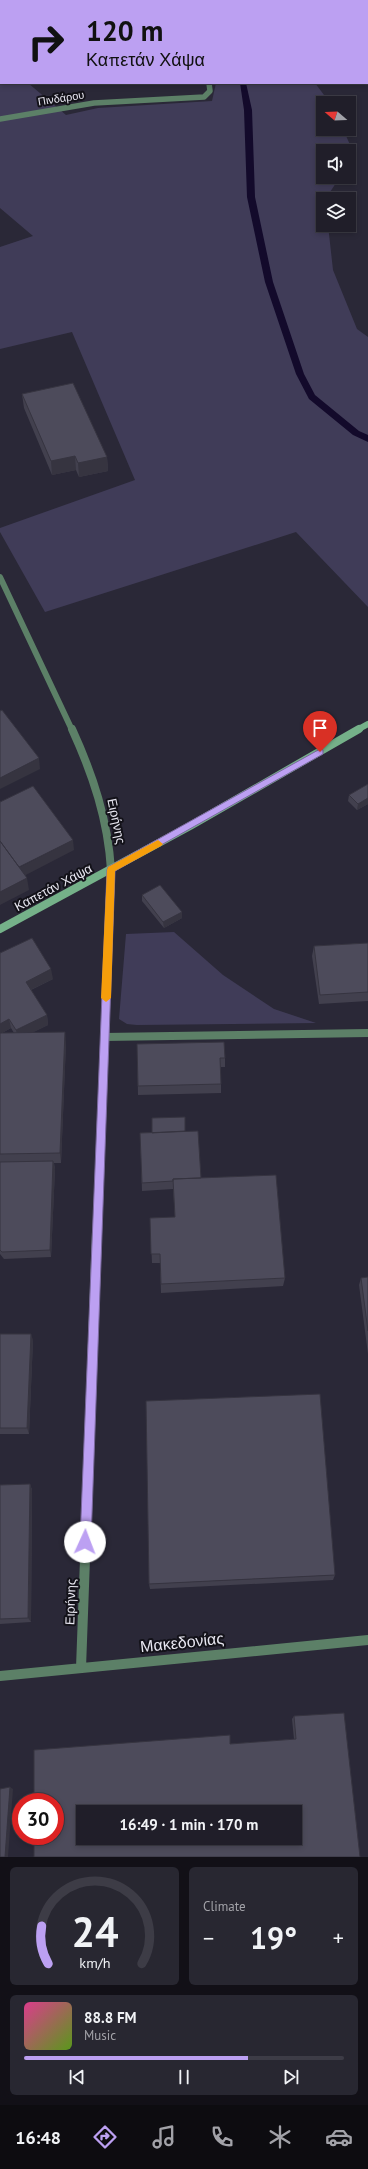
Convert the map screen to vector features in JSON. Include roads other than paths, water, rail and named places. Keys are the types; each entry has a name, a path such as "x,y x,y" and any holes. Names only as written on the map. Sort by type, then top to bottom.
{"main road":[{"name":"Καπετάν Χάψα","path":"0,929 111,870 368,724"}],"street":[{"name":"Πινδάρου","path":"0,119 94,103 204,97 209,94 209,84"},
{"name":"Ειρήνης","path":"0,577 90,771 107,823 110,844 111,870 81,1668"},
{"path":"104,1037 368,1032"},
{"name":"Μακεδονίας","path":"0,1676 368,1640"}],"waterway":[{"path":"243,84 248,110 251,197 269,282 300,374 312,397 356,433 368,439"}]}
